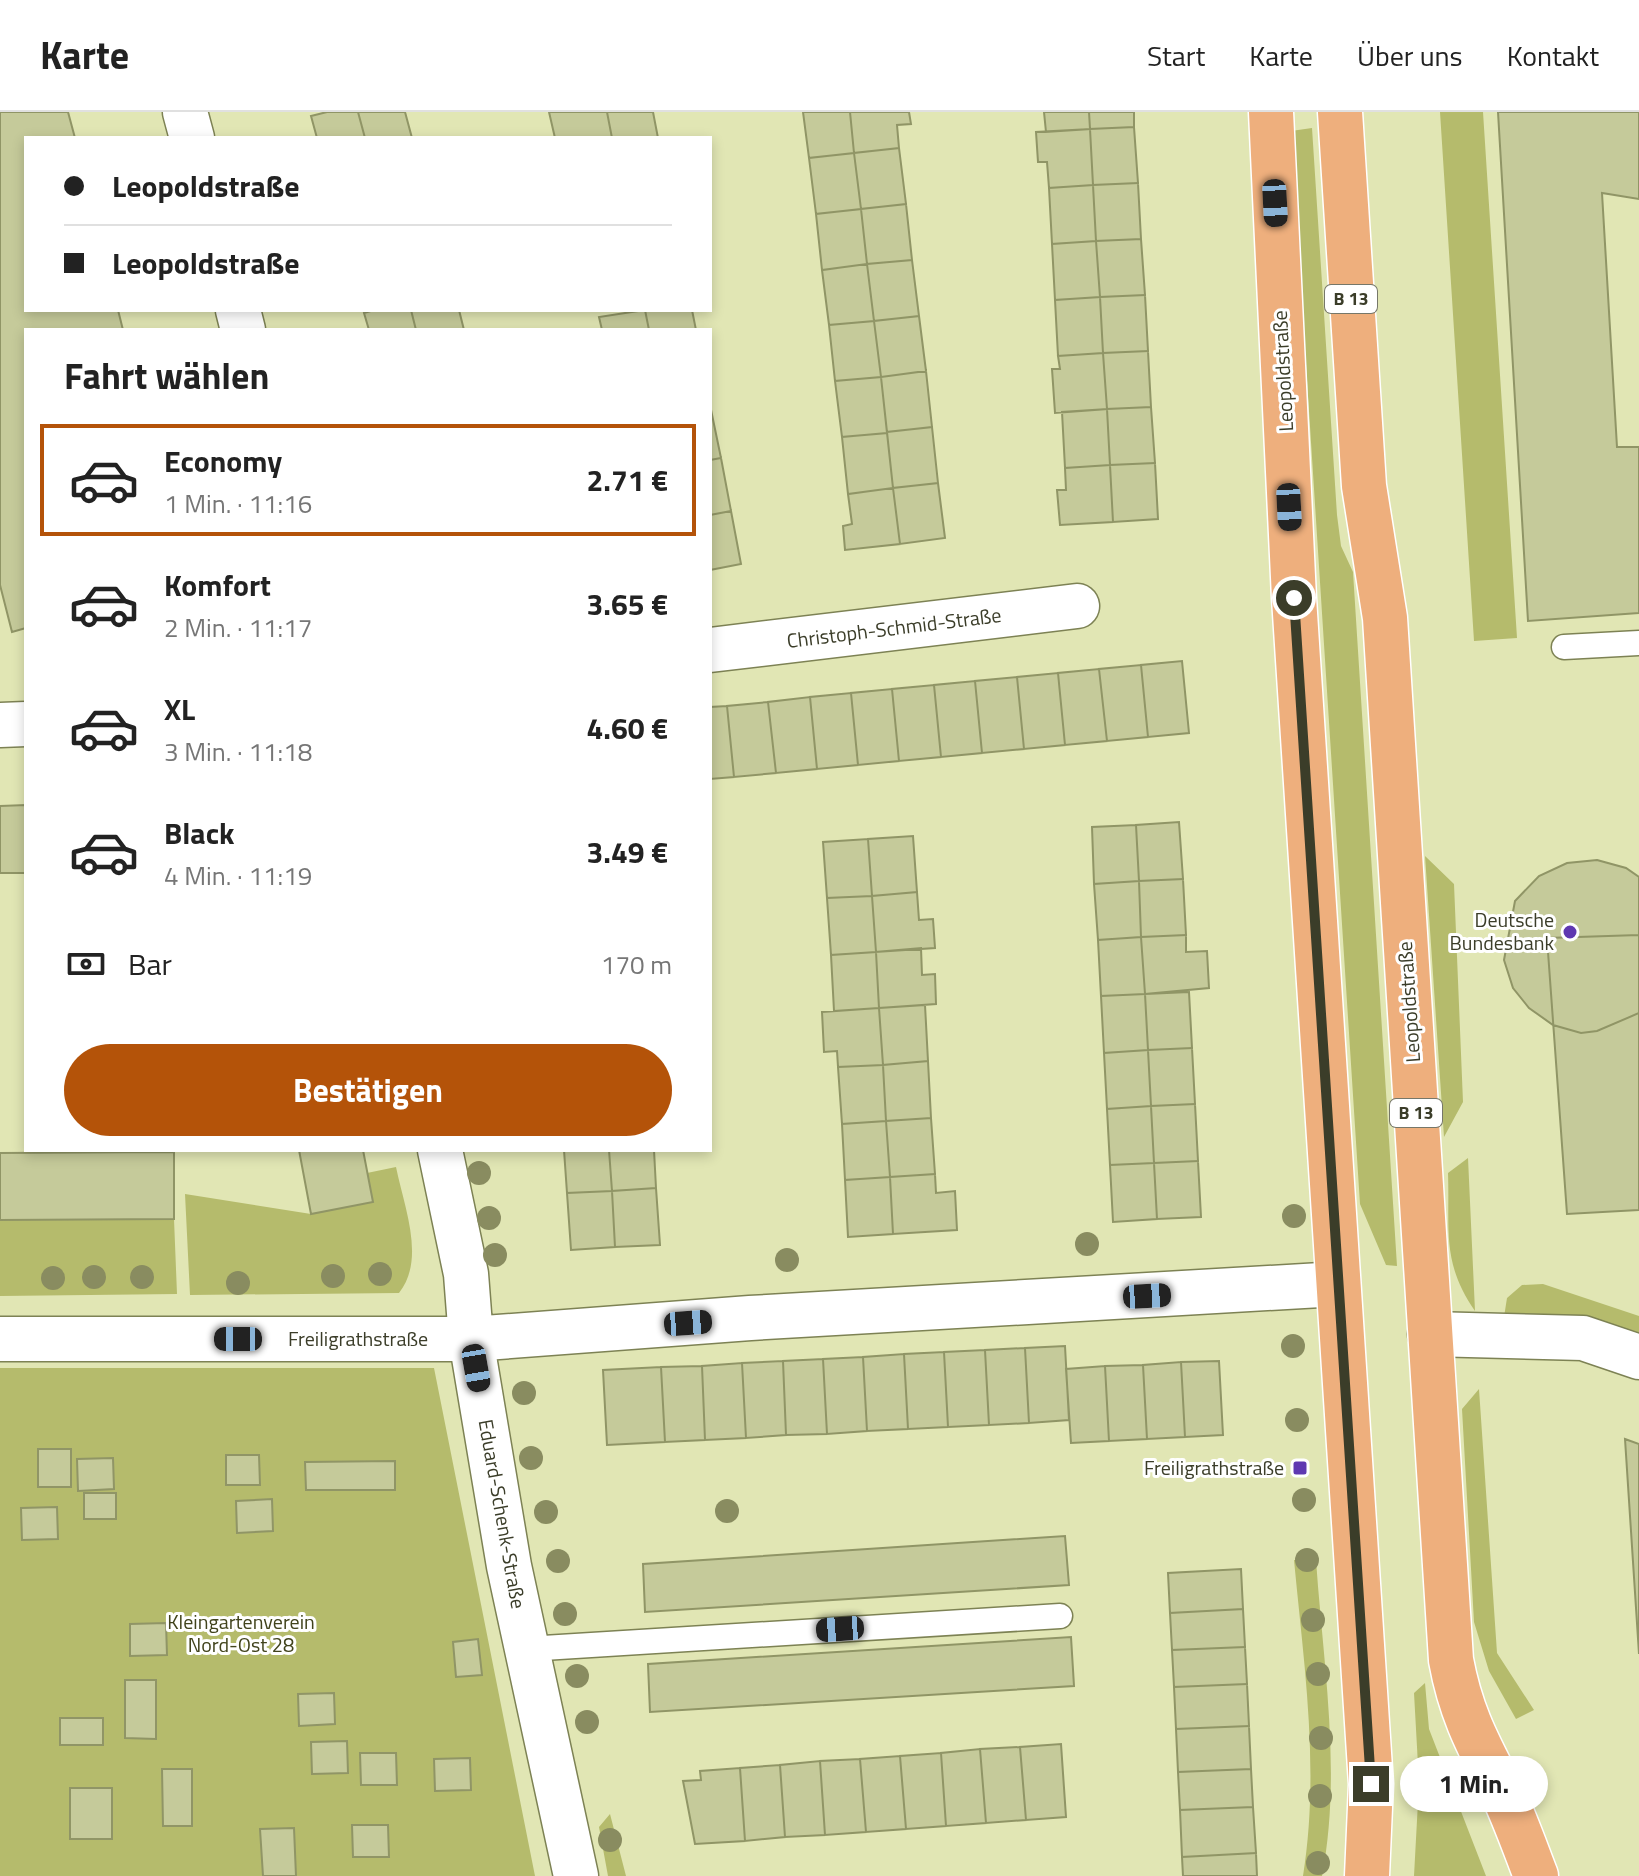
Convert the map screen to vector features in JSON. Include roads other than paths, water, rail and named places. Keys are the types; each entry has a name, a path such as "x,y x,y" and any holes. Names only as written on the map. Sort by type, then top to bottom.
{"main road":[{"name":"Leopoldstraße","path":"1271,112 1294,598 1371,1784 1367,1876"},
{"name":"Leopoldstraße","path":"1340,112 1364,486 1385,618 1444,1599 1458,1700 1536,1876"}],"street":[{"path":"185,112 191,136"},
{"name":"Christoph-Schmid-Straße","path":"712,650 1077,606"},
{"path":"0,725 24,724"},
{"name":"Eduard-Schenk-Straße","path":"440,1152 466,1274 471,1339 509,1566 576,1876"},
{"name":"Freiligrathstraße","path":"0,1339 471,1339 750,1318 1338,1284"},
{"path":"1430,1334 1583,1338 1639,1357"}],"lane":[{"path":"1564,647 1639,643"},
{"path":"527,1649 1060,1616"}],"place":[{"name":"Deutsche Bundesbank","path":"1570,932"},
{"name":"Freiligrathstraße","path":"1300,1468"}],"park label":[{"name":"Kleingartenverein Nord-Ost 28","path":"241,1634"}]}
